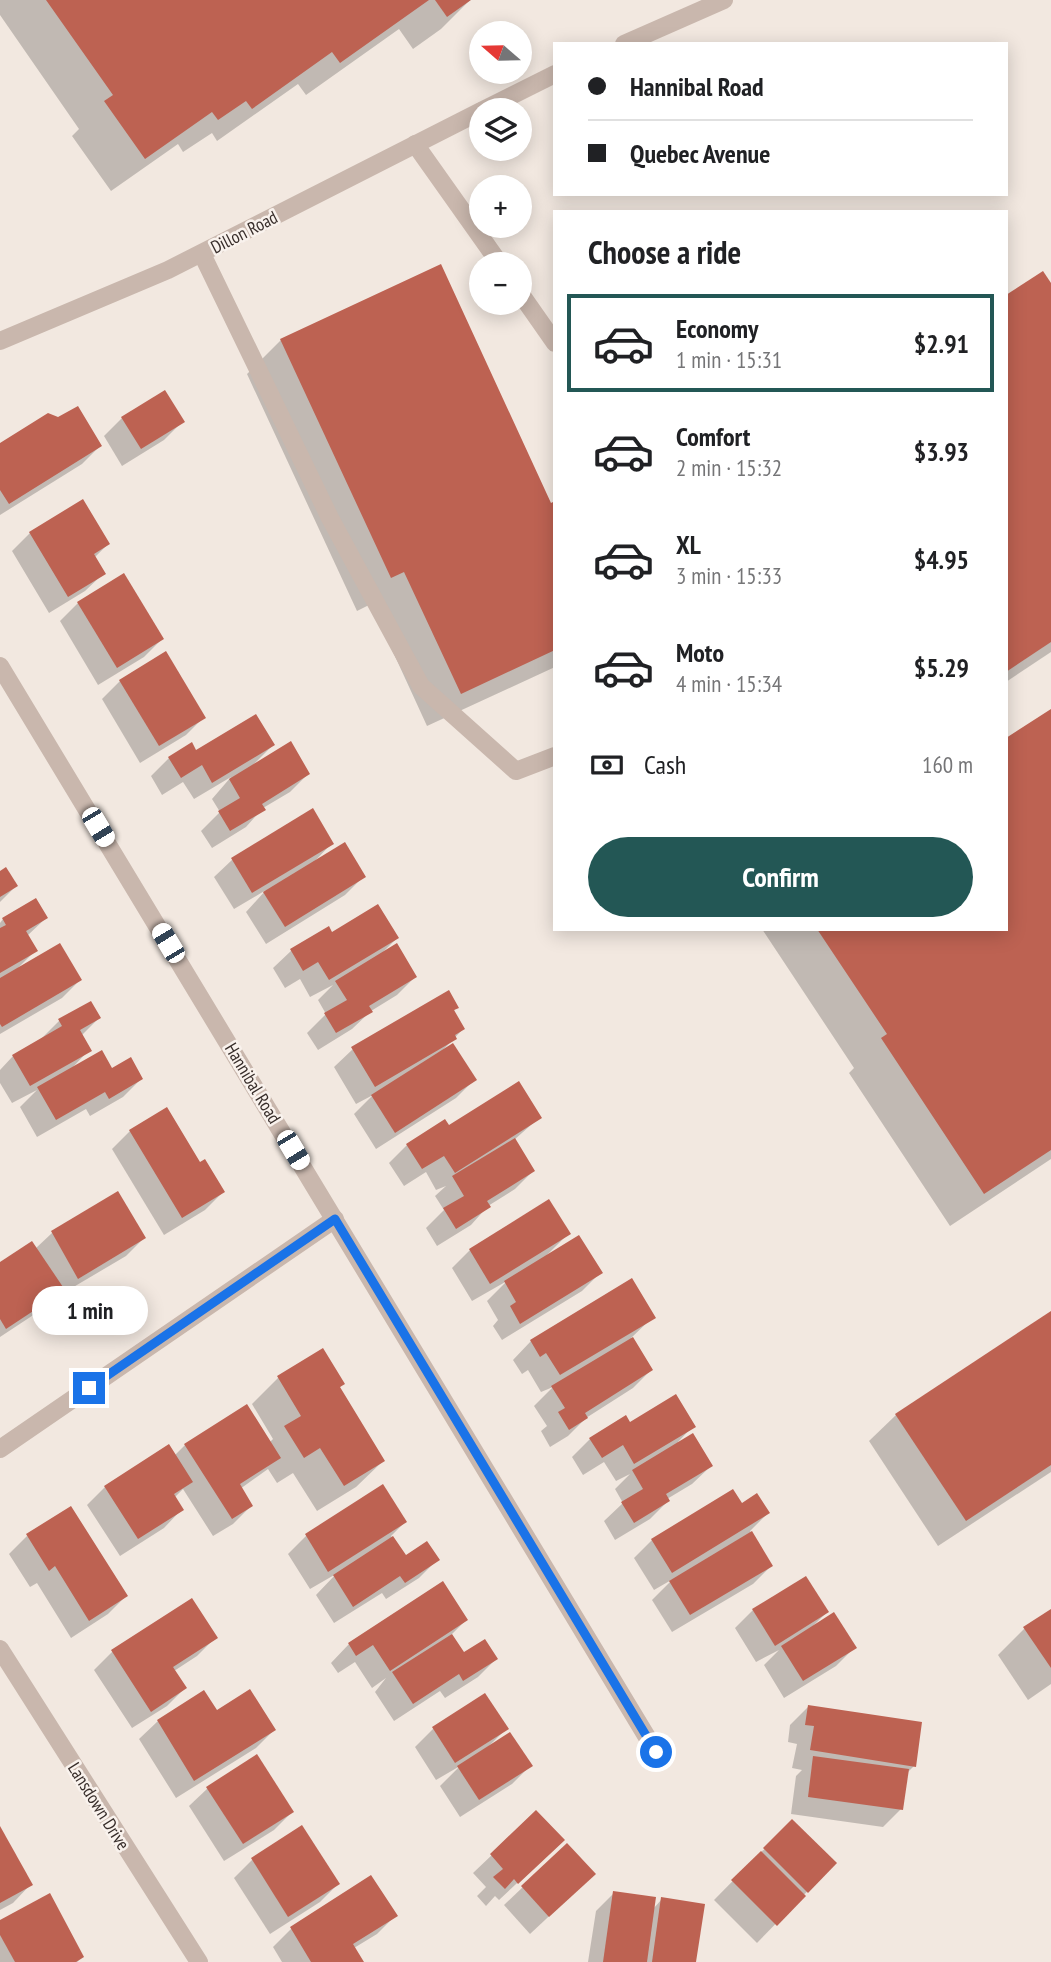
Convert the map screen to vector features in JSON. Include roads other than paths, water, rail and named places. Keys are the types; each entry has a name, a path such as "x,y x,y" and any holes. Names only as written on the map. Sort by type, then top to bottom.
{"street":[{"path":"629,42 724,0"},
{"name":"Dillon Road","path":"508,98 553,75"},
{"name":"Dillon Road","path":"0,341 202,254 469,117"},
{"path":"415,144 492,252"},
{"path":"202,254 330,518 421,686 516,771 553,757"},
{"path":"532,310 553,340"},
{"name":"Hannibal Road","path":"0,666 656,1752"},
{"path":"0,1449 335,1219"},
{"name":"Lansdown Drive","path":"0,1649 199,1962"}]}
